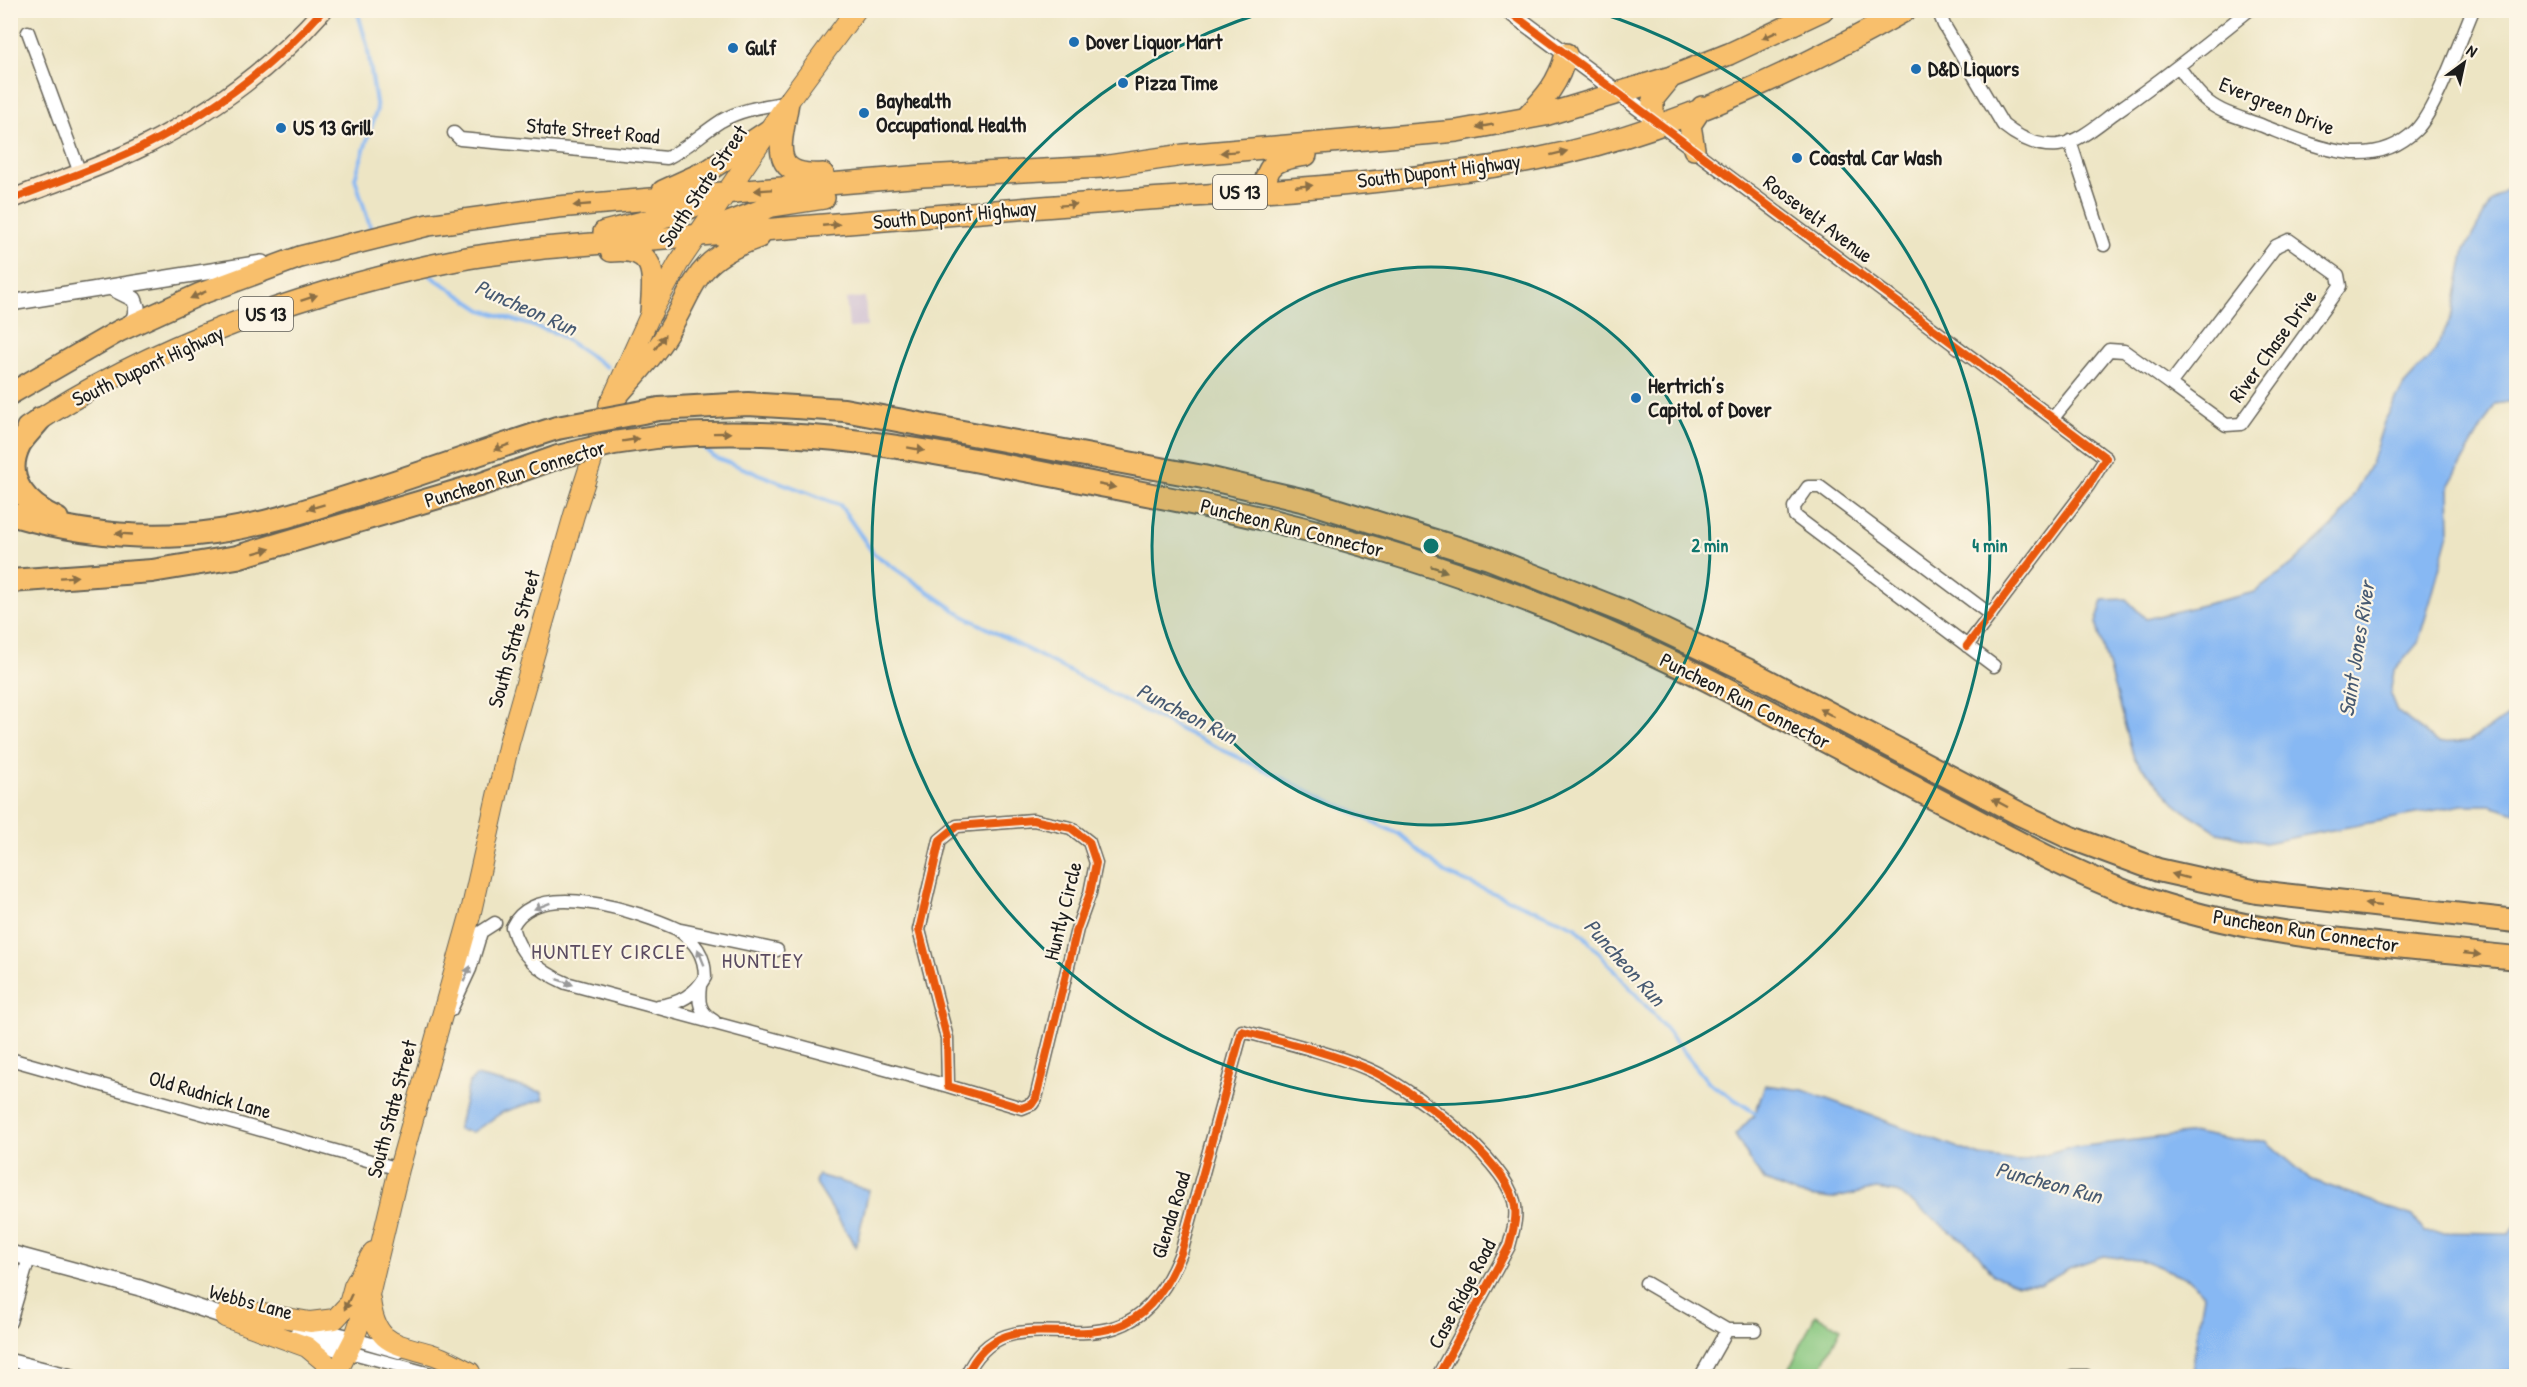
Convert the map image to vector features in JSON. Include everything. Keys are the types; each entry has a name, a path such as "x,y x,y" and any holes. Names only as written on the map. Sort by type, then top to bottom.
{"highway":[{"name":"South Dupont Highway","path":"10,394 119,331 200,294 300,257 428,225 556,207 923,176 1102,167 1183,155 1436,133 1525,119 1619,94 1729,54 1823,10"},
{"path":"1868,33 1887,10"},
{"name":"South Dupont Highway","path":"10,439 40,419 103,384 235,325 354,284 458,260 543,248 1265,190 1444,172 1537,158 1702,107 1816,59 1868,33 1906,10"},
{"path":"1525,119 1550,94 1561,74 1566,54"},
{"path":"1657,122 1653,99 1671,77"},
{"path":"788,102 780,148 782,161 791,171 812,175 923,176"},
{"path":"1694,149 1690,126 1702,107"},
{"path":"640,200 709,170 771,129"},
{"path":"1265,190 1265,174 1269,169 1292,157 1391,147 1436,133"},
{"path":"699,235 754,211 796,202 963,186 1102,167"},
{"path":"543,248 663,217 729,192"},
{"path":"610,404 663,340 704,268 736,246 790,229"},
{"path":"458,260 632,251 646,260 654,273 651,313"},
{"name":"Puncheon Run Connector","path":"10,514 83,530 150,535 239,528 305,511 426,473 557,428 659,409 748,404 807,406 876,415 1203,477 1367,518 1489,558 1625,612 1747,670 2018,813 2132,861 2189,879 2257,892 2517,921"},
{"path":"40,419 20,443 14,461 13,478 22,495 36,508 83,530"},
{"name":"Puncheon Run Connector","path":"10,581 152,570 237,558 482,484 558,457 614,443 663,436 795,434 894,445 1223,509 1368,546 1503,592 1640,647 2052,860 2134,895 2197,914 2261,928 2517,958"}],"main road":[{"path":"10,200 140,148 216,104 278,57 323,10"},
{"name":"South State Street","path":"335,1377 351,1348 369,1294 399,1169 470,916 509,743 574,515 610,404 651,313 678,264 788,102 856,10"},
{"path":"227,1312 310,1322 335,1319 349,1304 354,1286 384,1232"},
{"path":"369,1294 374,1324 390,1342 435,1355 476,1374"},
{"path":"227,1312 262,1333 307,1347 325,1362 328,1377"},
{"name":"South State Street","path":"350,1377 351,1348"}],"street":[{"name":"Roosevelt Avenue","path":"1507,10 2106,458 2088,486 1991,615"},
{"path":"1938,10 1944,25 2003,125 2017,137 2037,144 2057,145 2070,141 2179,67 2249,10"},
{"name":"Evergreen Drive","path":"2179,67 2210,104 2225,112 2316,146 2356,154 2376,152 2406,139 2427,116 2473,10"},
{"path":"28,32 80,172"},
{"name":"State Street Road","path":"454,133 460,138 667,158 684,149 723,120 754,108 788,102"},
{"path":"2070,141 2104,245"},
{"name":"River Chase Drive","path":"2053,418 2109,350 2124,351 2226,425 2241,424 2340,286 2338,275 2289,240 2276,246 2170,384"},
{"path":"10,303 300,257"},
{"path":"112,288 134,299 137,307 134,319 119,331"},
{"path":"1967,646 1991,615 1820,487 1809,487 1794,507 1795,516 1967,646 1994,666"},
{"name":"Huntly Circle","path":"723,1026 707,1017 701,1010 698,998 700,986 705,977 703,955 689,938 677,929 662,922 580,900 567,900 540,906 520,916 512,927 515,939 531,961 554,978 723,1026 948,1086 1022,1108 1032,1104 1036,1098 1077,930 1090,893 1096,863 1089,842 1071,828 1033,820 957,826 940,840 919,930 947,1038 948,1086"},
{"path":"470,916 512,927"},
{"path":"434,1046 470,969 481,932 495,923"},
{"name":"Huntly Circle","path":"677,929 777,950"},
{"path":"658,1006 683,999 700,986"},
{"name":"Glenda Road","path":"966,1377 979,1355 996,1340 1018,1333 1043,1330 1068,1334 1118,1327 1141,1313 1161,1293 1172,1277 1181,1253 1242,1031"},
{"name":"Case Ridge Road","path":"1242,1031 1370,1070 1440,1116 1490,1160 1508,1185 1514,1202 1515,1225 1509,1246 1438,1377"},
{"name":"Old Rudnick Lane","path":"10,1059 399,1169"},
{"name":"Webbs Lane","path":"10,1253 351,1348"},
{"path":"10,1322 29,1258"},
{"path":"1646,1283 1726,1330 1755,1330"},
{"path":"1701,1377 1726,1330"},
{"path":"351,1348 476,1374"},
{"path":"351,1348 438,1377"},
{"path":"10,1360 74,1377"},
{"path":"2072,1377 2087,1377"}],"shaded area":[{"path":"865,297 867,327 849,328 846,299"}],"green space":[{"path":"1815,1315 1841,1328 1817,1376 1808,1376 1790,1368"}],"water":[{"name":"Saint Jones River","path":"2516,180 2516,401 2495,404 2449,485 2450,530 2431,599 2418,643 2394,671 2390,694 2397,711 2438,743 2469,741 2516,711 2516,813 2490,805 2462,805 2265,843 2218,832 2180,808 2134,758 2096,623 2103,600 2126,599 2146,619 2255,592 2292,564 2339,520 2371,464 2384,422 2404,385 2435,351 2453,313 2465,249 2490,203"},
{"path":"476,1076 542,1092 544,1099 503,1112 473,1132 458,1130 469,1083"},
{"path":"1765,1085 1803,1090 1980,1156 2019,1161 2067,1148 2196,1133 2232,1140 2266,1141 2310,1179 2413,1216 2424,1232 2509,1233 2516,1223 2516,1370 2481,1376 2194,1376 2193,1358 2204,1295 2189,1279 2145,1261 2103,1256 2069,1268 2041,1284 2018,1284 1994,1275 1973,1248 1897,1192 1876,1189 1832,1199 1800,1195 1765,1181 1735,1135 1755,1114"},
{"path":"818,1175 869,1190 856,1247 815,1182"}],"waterway":[{"name":"Puncheon Run","path":"357,10 367,45 377,109 355,178 372,233"},
{"name":"Puncheon Run","path":"431,276 482,310 556,333 607,367"},
{"name":"Puncheon Run","path":"704,448 714,457 840,505 873,553 962,615 1185,732 1399,834 1445,873 1576,927 1656,1017 1708,1082 1760,1116"}],"cycle path":[{"path":"10,200 126,155 192,119 262,69 304,31 323,10"},
{"path":"1507,10 2106,458 2088,486 1967,646"},
{"path":"1033,820 1071,828 1089,842 1096,863 1090,893 1077,929 1036,1098 1032,1104 1022,1108 948,1086 947,1038 919,930 940,840 957,826 1033,820"},
{"path":"966,1376 979,1354 995,1341 1013,1334 1095,1331 1116,1327 1139,1315 1157,1297 1171,1276 1181,1253 1242,1031 1337,1057 1386,1078 1452,1125 1492,1164 1506,1183 1514,1201 1515,1212 1509,1246 1438,1376"}],"place":[{"name":"Dover Liquor Mart","path":"1074,42"},
{"name":"Gulf","path":"733,48"},
{"name":"D&D Liquors","path":"1916,69"},
{"name":"Pizza Time","path":"1123,83"},
{"name":"Bayhealth Occupational Health","path":"864,113"},
{"name":"US 13 Grill","path":"281,128"},
{"name":"Coastal Car Wash","path":"1797,158"},
{"name":"Hertrich’s Capitol of Dover","path":"1636,398"}],"district":[{"name":"HUNTLEY CIRCLE","path":"609,951"},
{"name":"HUNTLEY","path":"763,960"}]}
